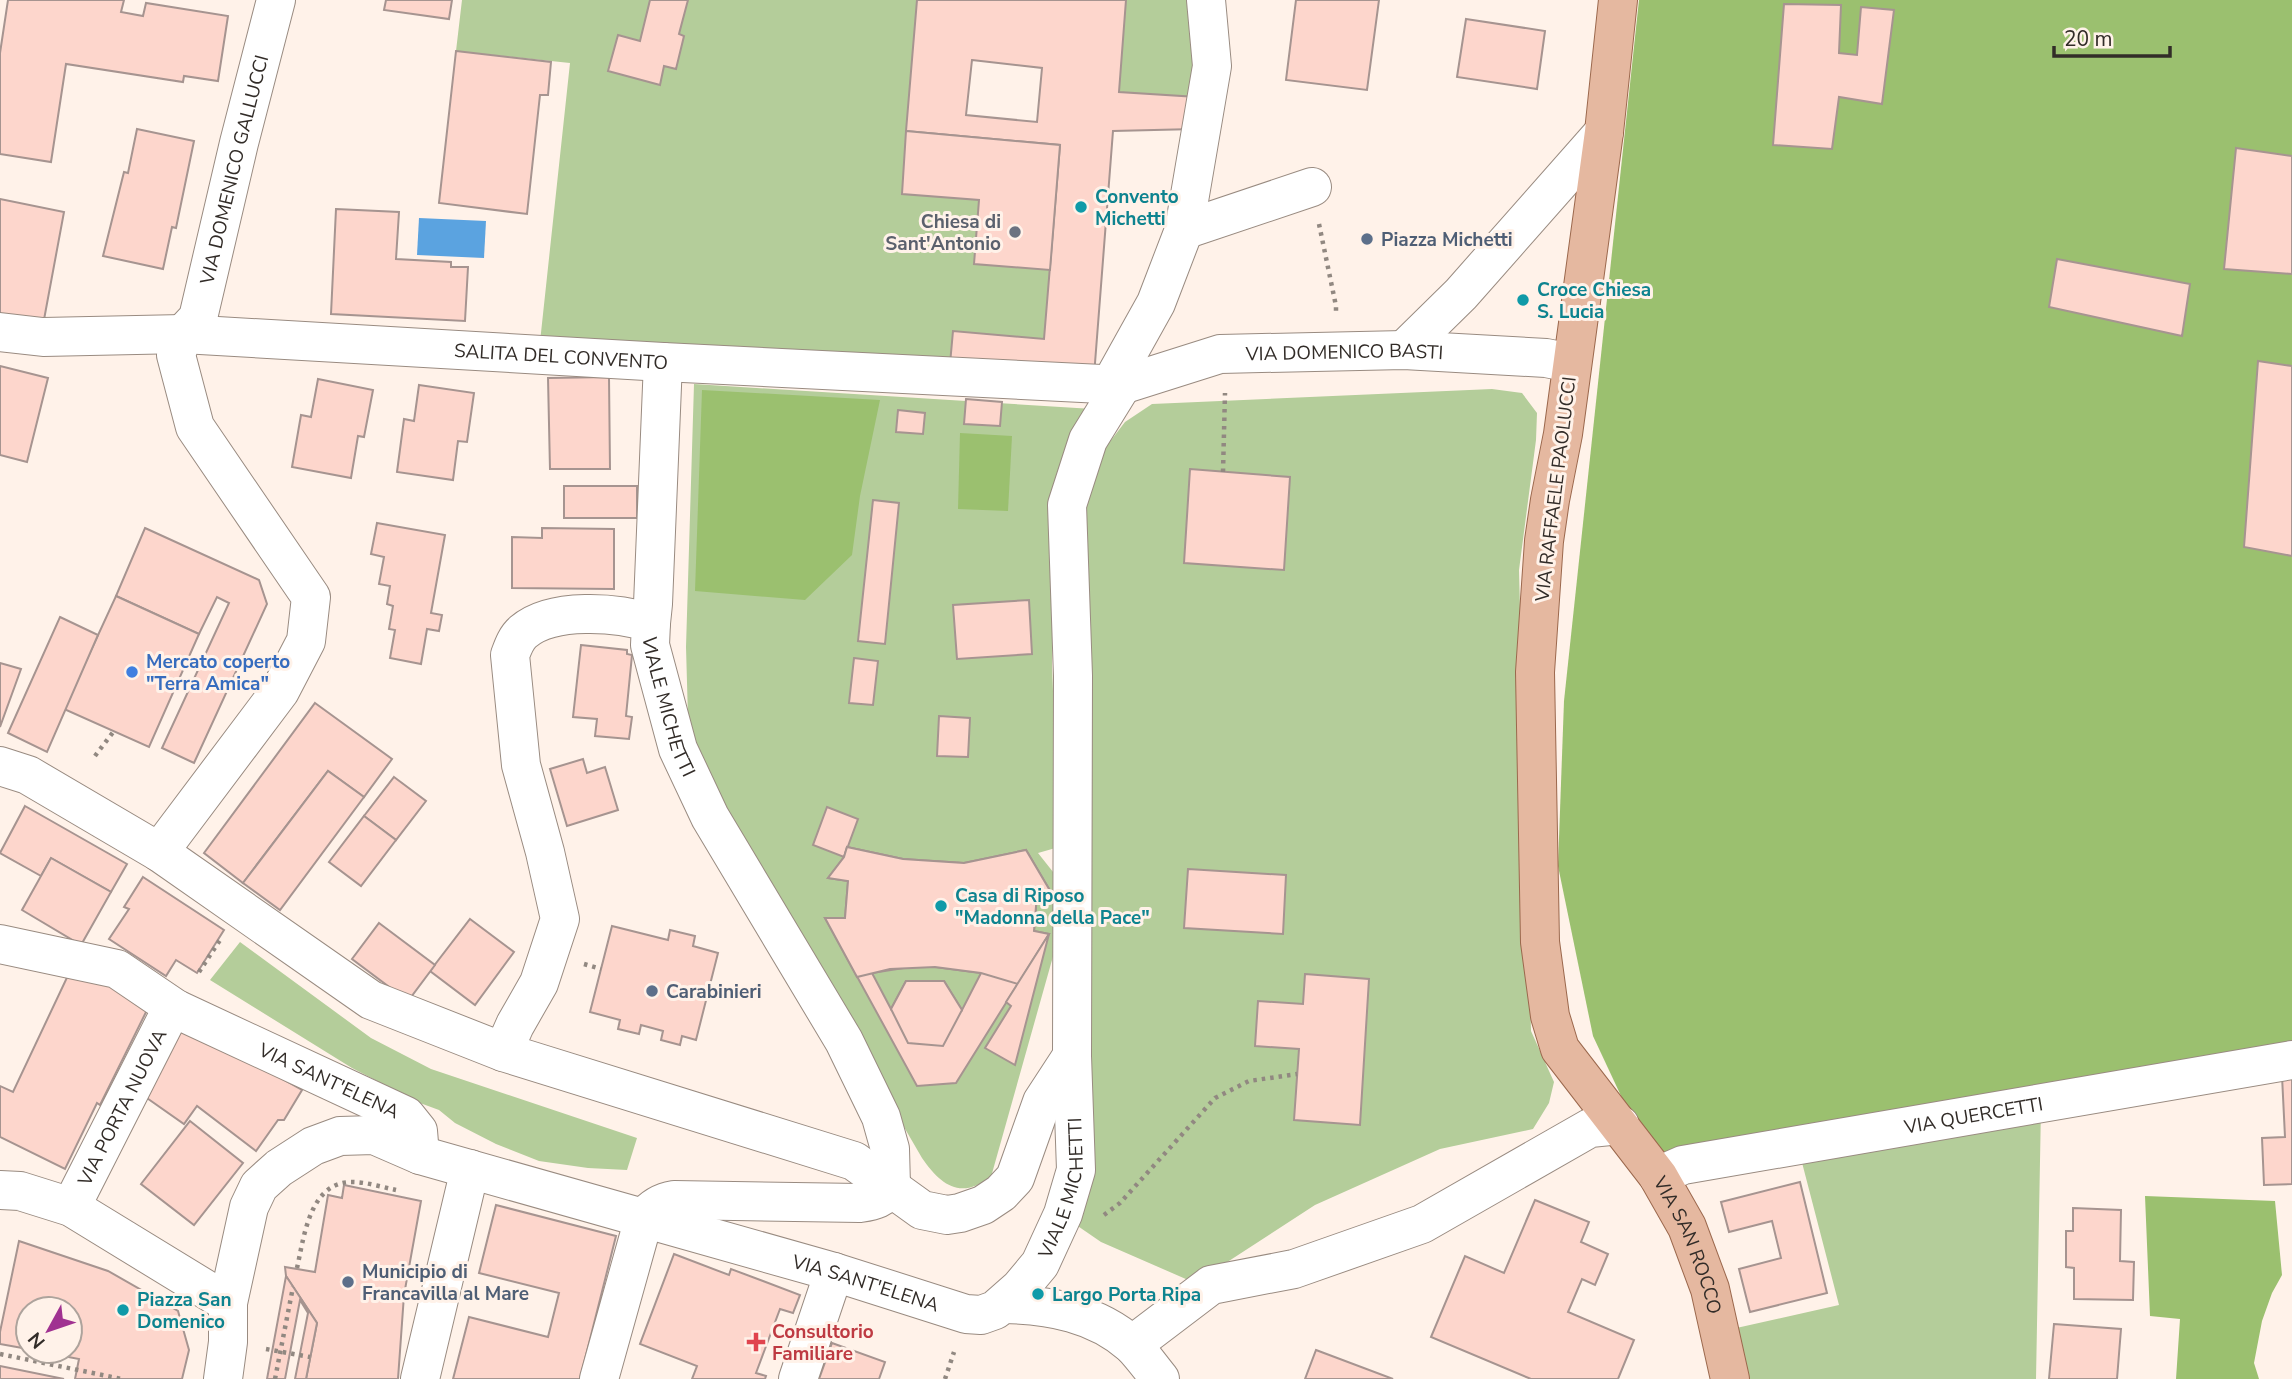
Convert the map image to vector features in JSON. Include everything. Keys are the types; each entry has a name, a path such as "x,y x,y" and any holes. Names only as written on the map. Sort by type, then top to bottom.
{"main road":[{"name":"VIA RAFFAELE PAOLUCCI","path":"1618,0 1604,132 1563,434 1544,541 1535,672 1541,942 1550,1016 1560,1049 1620,1125"},
{"name":"VIA SAN ROCCO","path":"1620,1125 1658,1176 1688,1227 1710,1289 1730,1379"}],"street":[{"name":"VIA DOMENICO GALLUCCI","path":"183,334 198,318 276,0"},
{"path":"1122,385 1117,373 1156,303 1184,230 1212,66 1206,0"},
{"path":"1404,350 1461,294 1604,132"},
{"path":"1184,230 1312,187"},
{"name":"SALITA DEL CONVENTO","path":"0,332 43,337 183,334 1122,385"},
{"path":"159,852 280,691 306,641 312,597 195,426 176,355 183,334"},
{"name":"VIA DOMENICO BASTI","path":"1122,385 1220,354 1404,350 1546,358 1571,363"},
{"path":"650,623 663,362"},
{"name":"VIALE MICHETTI","path":"1004,1304 1040,1264 1063,1214 1076,1170 1072,1056 1073,676 1066,505 1087,440 1122,385"},
{"name":"VIALE MICHETTI","path":"503,1052 539,983 560,919 521,765 510,655 515,642 524,631 557,615 630,616 650,623 650,645 678,749 710,817 844,1041 876,1107 890,1149 891,1186"},
{"name":"VIALE MICHETTI","path":"0,766 28,775 159,852 371,1000 503,1052 854,1161 922,1210 947,1215 983,1205 1015,1178 1042,1102 1072,1056"},
{"name":"VIA SANT'ELENA","path":"0,944 117,969 176,1009 405,1116 418,1131 420,1155 834,1272 966,1314 981,1315 1004,1304"},
{"name":"VIA PORTA NUOVA","path":"71,1208 166,1020 176,1009"},
{"name":"VIA QUERCETTI","path":"1658,1176 1683,1165 2292,1060"},
{"path":"1132,1345 1211,1285 1294,1269 1422,1224 1590,1128 1620,1125"},
{"path":"223,1379 228,1342 228,1303 249,1207 259,1186 279,1168 313,1146 340,1136 373,1135 420,1155"},
{"path":"421,1379 470,1169"},
{"path":"599,1379 644,1218 657,1206 674,1200 860,1203 876,1200 886,1194 891,1186"},
{"path":"0,1190 33,1194 71,1208 228,1303"},
{"path":"797,1379 834,1272"},
{"path":"1004,1304 1040,1305 1074,1312 1105,1327 1132,1345 1160,1379"}],"path":[{"path":"1312,187 1336,306"},
{"path":"1220,354 1227,401 1223,471"},
{"path":"95,756 114,732"},
{"path":"199,972 222,938"},
{"path":"1102,1217 1120,1203 1215,1098 1249,1081 1297,1074"},
{"path":"297,1268 308,1218 324,1193 342,1183 353,1182 404,1192"},
{"path":"275,1379 293,1287"},
{"path":"0,1354 122,1379"}],"green space":[{"path":"462,0 917,0 979,200 975,264 1050,270 1044,339 953,331 950,364 540,342 570,63 456,51"},
{"path":"1126,0 1192,0 1197,97 1119,92"},
{"path":"1639,0 2292,0 2292,1062 1658,1175 1593,1036 1558,866 1564,701"},
{"path":"694,384 1093,409 1053,523 1052,665 1059,847 1038,853 1061,882 1061,928 991,1177 970,1188 944,1182 922,1158 756,872 710,785 688,718 686,647"},
{"path":"1492,389 1522,393 1537,413 1519,570 1531,1031 1554,1082 1549,1103 1533,1129 1440,1149 1315,1205 1195,1283 1101,1242 1069,1220 1078,538 1102,452 1125,422 1152,404"},
{"path":"702,390 880,400 860,496 852,555 805,600 695,591"},
{"path":"960,433 1012,436 1008,511 958,509"},
{"path":"240,942 371,1038 431,1069 637,1138 627,1170 539,1161 496,1144 455,1123 439,1110 352,1068 210,980"},
{"path":"2041,1107 2036,1379 1732,1379 1723,1331 1839,1305 1799,1151"},
{"path":"2145,1196 2275,1201 2282,1275 2262,1321 2254,1363 2259,1379 2176,1379 2180,1319 2150,1316"}],"water":[{"path":"419,218 486,221 484,258 417,255"}],"building":[{"path":"8,0 124,0 121,12 143,16 146,3 228,16 218,81 184,76 183,82 66,64 51,162 0,154 0,53"},
{"path":"386,0 452,0 449,19 384,10"},
{"path":"650,0 688,0 679,34 684,36 676,69 664,66 660,85 608,71 618,35 640,41"},
{"name":"Convento Michetti","path":"917,0 1126,0 1119,92 1197,97 1195,129 1113,131 1094,376 950,364 953,331 1044,339 1060,145 906,131","holes":["972,60 1042,68 1037,122 966,115"]},
{"path":"1296,0 1379,0 1367,90 1286,80"},
{"path":"1784,4 1841,5 1839,53 1857,55 1861,7 1894,10 1882,104 1839,97 1832,149 1773,145"},
{"path":"1466,19 1545,31 1537,89 1457,77"},
{"path":"456,51 551,62 548,95 540,95 527,214 439,203"},
{"path":"137,129 194,141 176,228 172,227 163,269 103,256 124,172 128,173"},
{"name":"Chiesa di Sant'Antonio","path":"906,131 1060,145 1050,270 974,264 979,200 902,194"},
{"path":"2236,148 2292,156 2292,274 2224,269"},
{"path":"0,199 64,212 43,325 0,317"},
{"path":"336,209 399,212 396,259 451,262 451,267 468,267 465,321 331,314"},
{"path":"2057,259 2190,284 2182,336 2049,307"},
{"path":"2258,361 2292,366 2292,556 2244,547"},
{"path":"0,366 48,378 27,462 0,455"},
{"path":"609,377 610,469 550,469 548,378"},
{"path":"318,379 373,390 364,437 358,436 351,478 292,467 301,415 311,417"},
{"path":"419,385 474,393 467,442 458,441 453,480 397,472 404,419 414,421"},
{"path":"966,399 1002,402 1000,426 964,424"},
{"path":"898,410 925,413 923,434 896,432"},
{"path":"1190,469 1290,477 1284,570 1184,563"},
{"path":"564,486 637,486 637,518 564,518"},
{"path":"873,500 899,503 885,644 858,641"},
{"path":"377,523 445,535 431,613 442,615 439,631 427,629 421,664 390,658 395,630 389,629 393,606 387,604 390,586 379,584 384,557 371,554"},
{"path":"145,528 259,580 267,604 194,763 162,748 229,603 217,597 199,634 116,596"},
{"path":"542,528 614,529 614,589 512,588 512,537 542,538"},
{"name":"Mercato coperto \"Terra Amica\"","path":"116,596 199,634 149,747 64,709"},
{"path":"1029,600 1032,654 957,659 953,605"},
{"path":"60,617 98,635 47,752 8,733"},
{"path":"581,645 627,650 627,654 632,655 626,716 632,717 629,739 595,736 597,719 573,717"},
{"path":"854,658 878,661 873,705 849,703"},
{"path":"0,663 21,669 0,727"},
{"path":"315,703 392,759 364,797 328,771 243,883 204,853"},
{"path":"939,716 970,718 968,757 937,756"},
{"path":"583,759 587,773 605,767 618,810 567,826 550,769"},
{"path":"328,771 364,797 280,910 243,883"},
{"path":"394,777 426,801 396,840 364,816"},
{"path":"25,806 127,864 111,892 51,858 41,876 0,853"},
{"path":"827,807 858,819 844,857 813,845"},
{"path":"364,816 396,840 361,886 329,862"},
{"name":"Casa di Riposo \"Madonna della Pace\"","path":"847,847 903,859 964,863 1026,850 1052,894 1037,894 1034,931 1049,934 956,1083 917,1086 825,918 845,918 848,881 828,878 844,857","holes":["910,967 935,967 981,973 962,1010 944,981 906,981 891,1009 872,973"]},
{"name":"Casa di Riposo \"Madonna della Pace\"","path":"847,847 903,859 964,863 1026,850 1052,894 1037,894 1034,931 1049,934 1018,984 981,973 935,967 890,969 857,977 825,918 845,918 848,881 828,878 844,857"},
{"path":"51,858 111,892 81,945 22,910"},
{"path":"1188,869 1286,875 1283,934 1184,928"},
{"path":"143,877 224,930 197,973 176,960 166,976 109,939 129,909 124,907"},
{"path":"470,919 514,952 475,1005 430,971"},
{"path":"379,923 435,965 408,1001 352,959"},
{"name":"Carabinieri","path":"612,926 668,940 670,930 695,936 693,946 718,953 696,1040 682,1036 680,1045 661,1040 663,1031 641,1025 639,1034 618,1029 620,1020 590,1012"},
{"path":"1049,934 1015,1065 985,1048 1011,1006 1006,1002"},
{"path":"71,969 152,1000 65,1169 0,1137 0,1086 13,1092"},
{"path":"1305,974 1369,979 1360,1125 1294,1120 1299,1049 1255,1046 1258,1001 1303,1004"},
{"path":"906,981 944,981 962,1010 943,1046 908,1043 891,1009"},
{"path":"183,1023 302,1090 284,1120 278,1120 256,1151 197,1106 184,1124 144,1096"},
{"path":"2282,1076 2292,1076 2292,1184 2264,1185 2262,1138 2285,1137"},
{"path":"190,1121 243,1163 194,1225 141,1184"},
{"path":"1800,1182 1827,1293 1750,1312 1739,1269 1781,1258 1772,1221 1729,1232 1721,1202"},
{"name":"Municipio di Francavilla al Mare","path":"344,1185 421,1201 404,1295 398,1379 306,1379 317,1323 286,1276 285,1267 315,1272 328,1195 342,1198"},
{"path":"1535,1200 1589,1222 1581,1242 1608,1254 1595,1285 1582,1279 1568,1312 1634,1340 1618,1379 1531,1379 1431,1337 1465,1256 1504,1273"},
{"path":"496,1205 616,1236 580,1379 453,1379 469,1317 548,1337 559,1293 479,1273"},
{"path":"2073,1208 2121,1210 2120,1261 2134,1262 2133,1300 2074,1299 2074,1268 2066,1267 2066,1231 2073,1231"},
{"name":"Piazza San Domenico","path":"19,1241 108,1271 178,1311 189,1350 182,1379 75,1379 78,1365 84,1365 84,1295 14,1295 14,1346 0,1344 0,1332"},
{"path":"674,1254 729,1275 731,1269 800,1295 793,1313 780,1309 756,1373 766,1376 765,1379 692,1379 697,1366 640,1344"},
{"path":"286,1276 317,1323 306,1379 295,1379 308,1313 300,1300 285,1379 267,1379"},
{"path":"2054,1324 2121,1329 2117,1379 2049,1379"},
{"path":"832,1343 885,1362 879,1379 819,1379"},
{"path":"1316,1350 1393,1379 1305,1379"},
{"path":"0,1366 64,1379 0,1379"}],"place":[{"name":"Convento Michetti","path":"1081,207"},
{"name":"Chiesa di Sant'Antonio","path":"1015,232"},
{"name":"Piazza Michetti","path":"1367,239"},
{"name":"Croce Chiesa S. Lucia","path":"1523,300"},
{"name":"Mercato coperto \"Terra Amica\"","path":"132,672"},
{"name":"Casa di Riposo \"Madonna della Pace\"","path":"941,906"},
{"name":"Carabinieri","path":"652,991"},
{"name":"Municipio di Francavilla al Mare","path":"348,1282"},
{"name":"Largo Porta Ripa","path":"1038,1294"},
{"name":"Piazza San Domenico","path":"123,1310"},
{"name":"Consultorio Familiare","path":"756,1342"}]}
